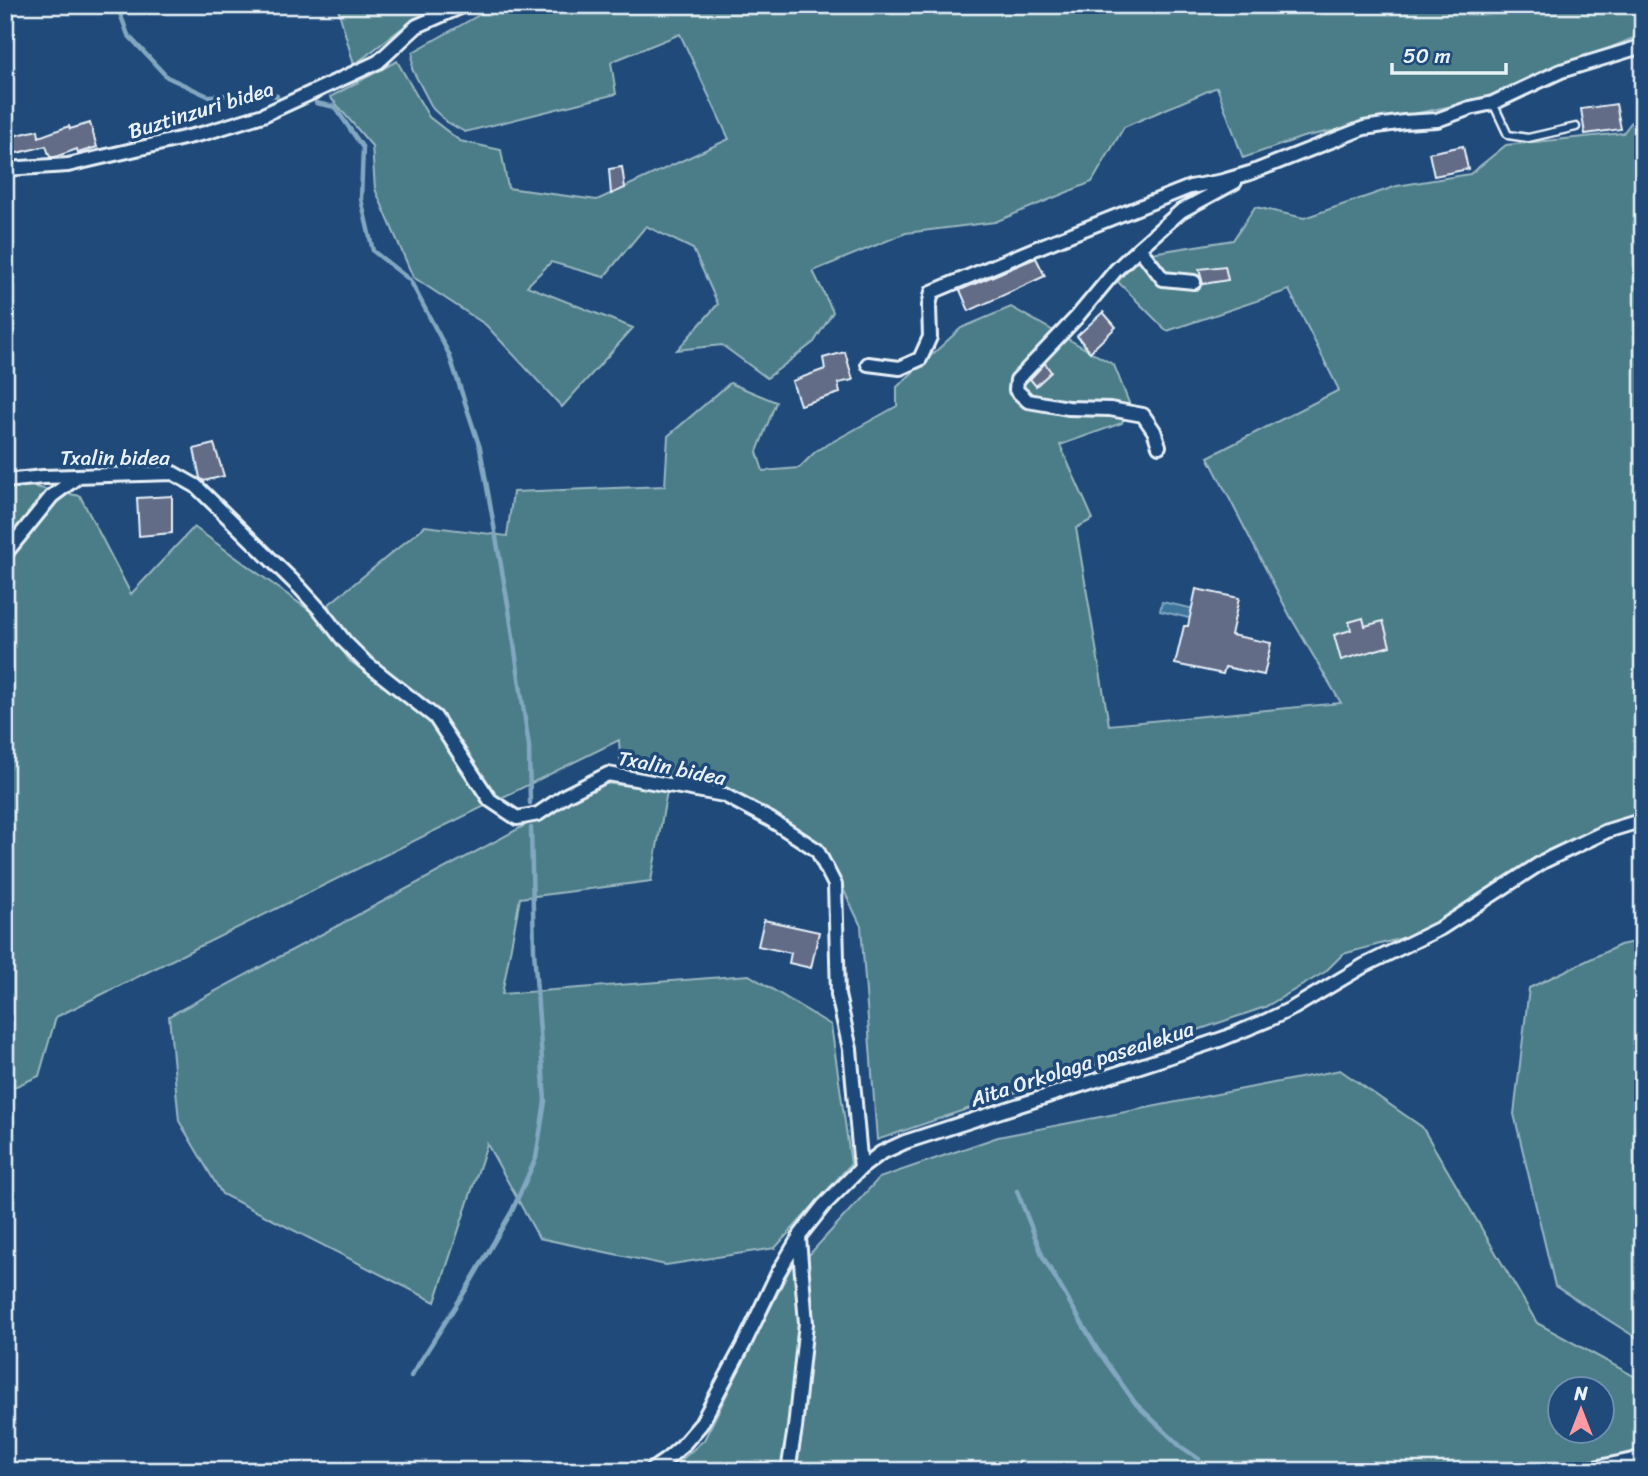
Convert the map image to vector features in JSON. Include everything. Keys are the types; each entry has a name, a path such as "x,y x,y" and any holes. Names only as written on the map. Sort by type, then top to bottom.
{"street":[{"name":"Buztinzuri bidea","path":"5,169 68,166 205,133 263,115 379,61 416,26 465,5"},
{"path":"868,364 900,368 920,359 930,337 929,306 932,292 1044,245 1190,187 1250,173 1364,128 1437,120 1493,103 1560,71 1643,46"},
{"path":"1159,446 1154,431 1143,415 1110,409 1068,408 1028,401 1016,390 1017,380 1139,248 1181,211 1250,173"},
{"path":"1139,248 1163,279 1194,282"},
{"name":"Txalin bidea","path":"5,481 173,473 196,486 300,588 365,662 435,717 490,800 517,818 538,814 566,795 608,774 724,795 771,820 817,850 835,885 838,995 850,1049 861,1168"},
{"path":"5,554 51,496 79,476"},
{"name":"Aita Orkolaga pasealekua","path":"650,1471 682,1446 701,1424 778,1273 799,1238 824,1205 861,1168 881,1153 905,1142 1222,1039 1269,1020 1365,965 1441,928 1562,852 1607,831 1643,820"},
{"path":"788,1471 806,1323 799,1238"},
{"path":"1580,1471 1643,1456"}],"lane":[{"path":"1493,103 1508,135 1528,138 1576,127"}],"green space":[{"path":"337,5 451,5 414,19 354,65"},
{"path":"497,5 1643,5 1643,34 1490,98 1303,137 1243,158 1217,87 1124,127 1092,182 995,222 906,233 813,271 833,312 814,342 767,378 722,345 677,350 718,304 693,249 646,226 604,277 551,262 527,286 633,328 562,407 486,325 413,277 375,189 372,146 330,97 397,61 429,117 460,141 501,150 508,188 597,200 729,139 680,34 611,62 616,94 465,132 447,122 433,109 412,69 413,52"},
{"path":"1643,107 1643,814 1498,886 1417,934 1343,954 1325,972 1265,1007 877,1140 861,926 823,847 783,819 729,791 621,770 619,740 56,1017 39,1076 5,1091 5,481 80,496 131,594 194,527 317,616 350,661 414,707 420,696 378,668 348,639 328,605 425,526 507,536 513,492 665,486 668,436 730,383 776,402 757,452 763,471 799,468 816,451 897,406 897,387 961,328 1011,307 1114,365 1129,403 1122,423 1060,445 1093,519 1076,528 1109,725 1341,703 1290,616 1208,457 1339,390 1289,290 1167,331 1118,282 1139,255 1233,240 1255,207 1304,218 1397,186 1470,174 1506,145 1623,133"},
{"path":"604,783 667,791 651,881 520,898 502,994 749,975 831,1025 851,1164 775,1248 666,1265 539,1238 487,1144 435,1302 222,1194 179,1121 169,1016"},
{"path":"1643,940 1643,1342 1555,1286 1514,1114 1529,988 1620,945"},
{"path":"1340,1070 1422,1127 1537,1323 1643,1381 1643,1471 669,1471 704,1440 791,1267 809,1255 879,1178 998,1137"}],"water":[{"path":"1162,602 1195,609 1193,619 1160,611"}],"building":[{"path":"1616,104 1621,129 1585,134 1581,109"},
{"path":"90,123 97,147 78,153 77,149 50,157 46,146 5,156 5,138 38,130 39,137 69,126 70,129"},
{"path":"1463,146 1468,169 1434,176 1429,153"},
{"path":"622,167 625,188 611,194 609,169"},
{"path":"1036,258 1045,276 969,311 960,290"},
{"path":"1225,266 1228,280 1203,284 1199,269"},
{"path":"1103,312 1116,327 1090,352 1077,336"},
{"path":"845,352 853,380 838,383 840,393 800,405 792,381 825,369 823,358"},
{"path":"1045,363 1051,372 1036,386 1030,379"},
{"path":"214,444 224,476 204,481 200,478 194,449"},
{"path":"172,496 172,533 139,536 137,498"},
{"path":"1196,589 1239,598 1231,635 1271,643 1264,675 1225,667 1223,674 1175,664 1184,626 1188,626"},
{"path":"1363,618 1365,626 1383,621 1390,646 1341,660 1334,635 1351,630 1349,622"},
{"path":"764,920 819,932 811,968 789,963 791,953 758,946"}],"waterway":[{"path":"117,5 128,35 167,77 208,96 277,96"},
{"path":"316,103 335,107 363,148 361,199 373,251 410,280 449,354 480,448 509,610 529,746 530,803"},
{"path":"411,1376 512,1211 536,1158 545,1101 534,950 531,828"},
{"path":"1017,1191 1043,1257 1097,1349 1136,1404 1180,1446 1199,1459 1199,1471"}]}
